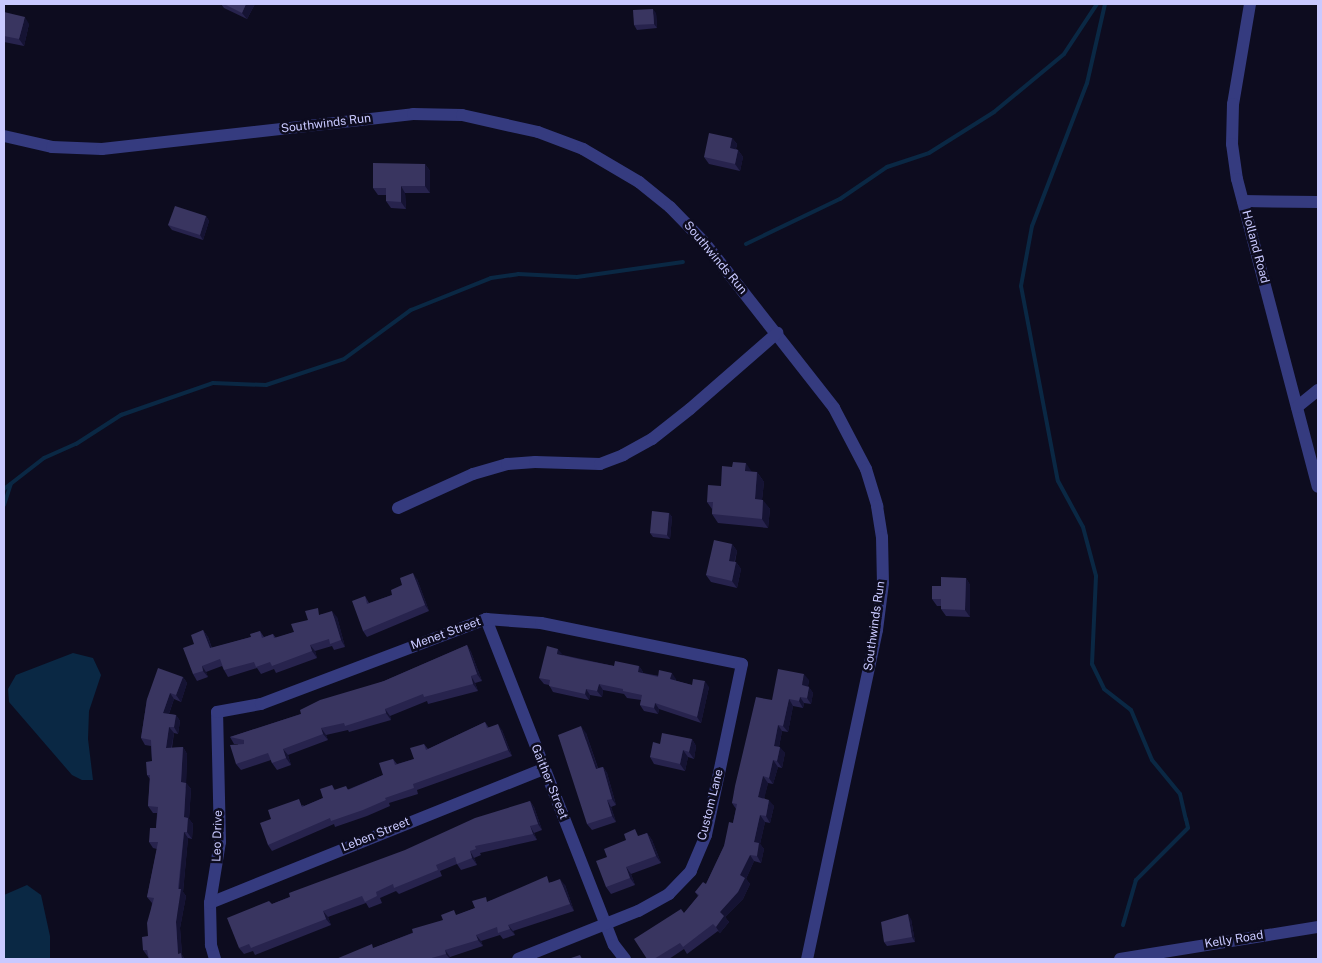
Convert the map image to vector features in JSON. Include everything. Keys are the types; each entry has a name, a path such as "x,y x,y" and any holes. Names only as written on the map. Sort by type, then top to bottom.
{"street":[{"name":"Holland Road","path":"1250,4 1233,104 1232,144 1243,201 1318,487"},
{"name":"Southwinds Run","path":"4,136 52,147 102,149 413,114 462,115 506,123 583,149 639,182 670,207 704,242 834,408 866,469 882,537 883,583 877,630 807,959"},
{"path":"1243,201 1318,202"},
{"path":"398,508 473,474 507,464 535,462 600,464 623,455 652,439 690,409 776,333"},
{"path":"1297,407 1318,390"},
{"name":"Menet Street","path":"218,712 261,704 486,619 541,623 742,664"},
{"name":"Gaither Street","path":"486,619 543,769 614,945 625,959"},
{"name":"Custom Lane","path":"518,959 638,911 669,894 691,871 706,835 742,664"},
{"name":"Leo Drive","path":"215,959 211,945 210,903 220,842 218,712"},
{"name":"Leben Street","path":"210,903 543,769"},
{"name":"Kelly Road","path":"1120,959 1318,927"},
{"name":"Gaither Street","path":"613,959 614,945"}],"water":[{"path":"73,653 93,658 101,675 89,711 88,739 93,780 82,780 72,775 9,702 8,689 16,675"},
{"path":"27,885 41,895 50,936 50,959 4,959 4,895"}],"building":[{"path":"224,4 246,4 242,13"},
{"path":"653,9 654,24 634,25 633,10"},
{"path":"4,12 25,17 19,39 4,36"},
{"path":"709,133 732,138 730,148 738,150 735,164 704,157"},
{"path":"373,163 425,164 425,186 401,186 401,202 386,201 386,188 373,188"},
{"path":"175,206 206,216 200,235 168,225"},
{"path":"733,462 746,463 745,471 757,472 755,499 763,500 762,519 712,514 713,502 707,502 708,485 721,486 722,466 732,467"},
{"path":"652,511 669,513 667,535 650,533"},
{"path":"714,540 732,544 729,561 736,562 732,581 706,575"},
{"path":"413,573 425,605 363,631 352,601 365,596 367,604 392,595 391,590 402,585 400,578"},
{"path":"941,577 966,578 965,610 941,609 941,599 932,599 932,586 941,586"},
{"path":"318,608 319,615 332,611 341,640 330,644 329,639 310,645 312,651 272,666 270,662 256,667 254,662 224,670 220,659 202,666 203,671 193,674 183,648 194,644 191,635 203,630 210,648 251,637 250,634 260,631 262,638 273,634 274,638 294,632 291,624 308,620 305,611"},
{"path":"467,645 477,674 471,676 473,684 424,697 423,694 385,709 386,713 345,726 344,723 321,728 323,734 283,749 286,758 272,763 268,753 236,764 230,745 244,744 244,740 230,737 301,714 300,710 320,700 384,681"},
{"path":"547,646 558,649 557,654 578,659 614,666 615,661 639,666 638,672 658,677 659,670 672,673 670,679 692,685 693,679 705,681 697,717 655,703 654,708 640,705 642,695 623,691 623,689 599,684 597,691 586,689 585,694 549,686 550,680 539,678"},
{"path":"158,668 183,677 176,695 170,693 163,713 176,715 174,727 169,727 166,748 183,747 181,782 186,783 184,817 188,818 187,832 184,832 178,889 181,889 176,922 178,954 181,953 182,959 149,959 147,950 143,950 142,937 148,936 147,923 154,898 147,897 158,842 149,842 150,828 156,828 158,807 148,806 150,775 147,775 146,762 152,761 151,740 141,738 147,699"},
{"path":"778,669 804,674 802,685 809,687 807,698 800,697 799,701 789,699 783,726 778,725 774,746 780,747 777,761 773,760 769,778 763,776 758,797 769,800 766,816 760,815 754,842 759,843 757,856 750,855 740,875 745,878 738,892 720,912 724,916 716,927 713,924 683,947 680,943 654,959 647,959 634,939 681,909 684,913 699,895 695,892 703,882 706,884 724,846 729,822 733,823 737,804 732,803 735,786 756,697 772,700"},
{"path":"485,722 487,728 498,724 508,750 413,784 414,788 385,798 386,800 363,810 331,821 330,818 268,845 260,823 271,819 268,810 299,799 302,807 323,798 320,789 332,785 334,790 346,786 348,790 383,775 379,763 393,759 395,765 414,759 410,748 424,744 426,750"},
{"path":"581,726 596,769 603,767 612,799 607,800 612,816 587,824 558,735"},
{"path":"662,733 692,739 689,752 683,750 680,764 650,757 653,742 660,744"},
{"path":"530,801 538,824 530,826 533,834 475,846 476,849 470,851 472,858 457,864 455,857 436,865 438,870 394,888 393,884 376,892 377,896 365,902 362,896 323,911 326,919 251,948 249,944 239,948 227,918 269,901 272,904 290,897 289,893 405,850 475,818"},
{"path":"635,829 638,836 647,833 656,856 626,867 630,878 606,887 596,861 607,857 604,849 626,840 624,834"},
{"path":"547,876 549,883 560,879 570,904 508,925 510,929 498,933 497,927 476,935 478,940 445,950 446,954 428,959 336,959 372,944 373,948 413,933 412,929 443,920 441,915 454,910 456,915 475,908 472,901 486,897 487,902"},
{"path":"908,914 912,937 884,942 881,922"},
{"path":"580,955 582,959 568,959"}],"waterway":[{"path":"746,244 840,199 887,167 929,153 994,112 1064,54 1097,4"},
{"path":"1105,4 1087,83 1032,226 1021,286 1058,481 1083,527 1096,576 1092,664 1104,689 1131,710 1152,760 1180,794 1188,828 1136,880 1123,925"},
{"path":"4,489 44,458 76,444 121,415 213,383 266,385 344,359 411,310 491,278 518,274 577,277 683,262"},
{"path":"4,505 11,484"}]}
